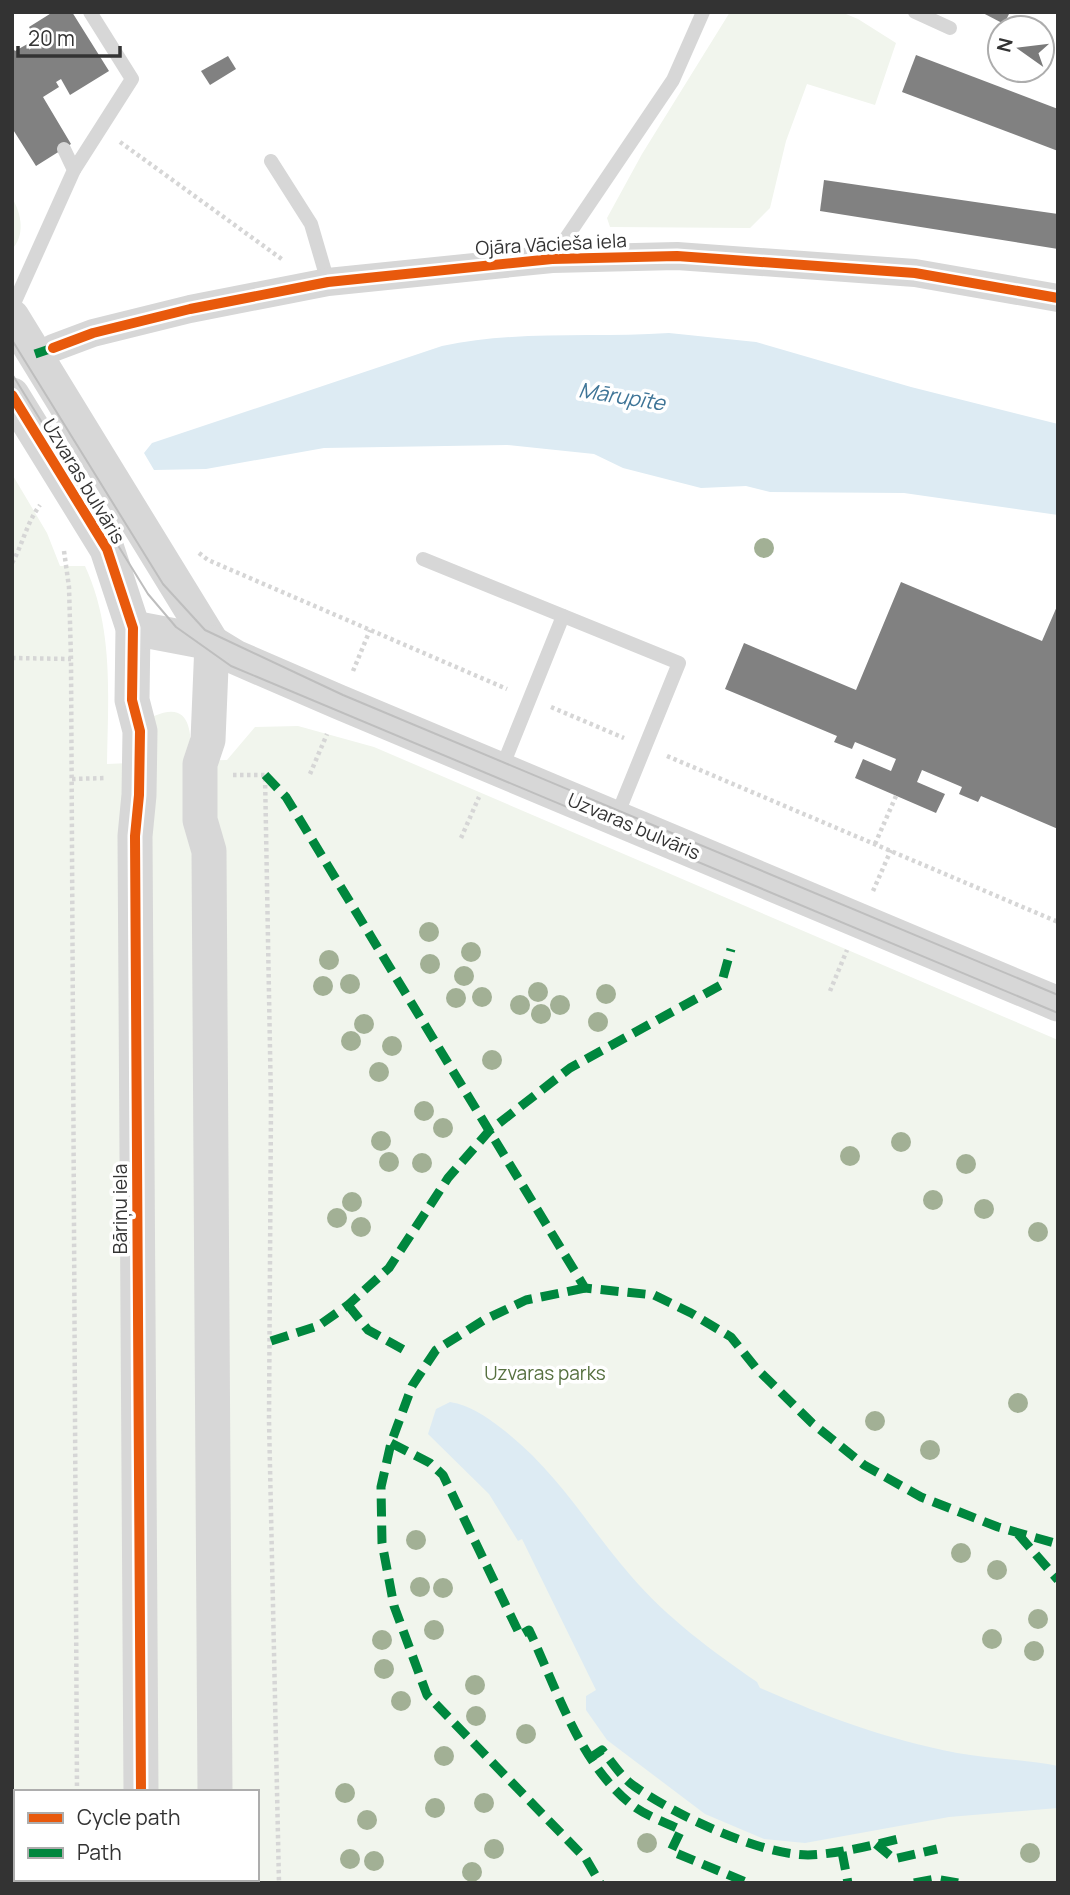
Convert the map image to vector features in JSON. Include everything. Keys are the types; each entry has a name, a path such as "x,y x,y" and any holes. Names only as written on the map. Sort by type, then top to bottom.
{"street":[{"name":"Ojāra Vācieša iela","path":"53,348 93,333 190,309 328,282 552,259 677,256 915,273 1058,298"},
{"name":"Uzvaras bulvāris","path":"12,317 212,643"},
{"name":"Uzvaras bulvāris","path":"12,395 107,549 133,628 212,643 246,662 1058,1004"},
{"name":"Bāriņu iela","path":"133,628 132,700 139,731 139,795 135,836 141,1790"},
{"path":"212,643 208,740 200,764 200,820 209,851 215,1790"}],"lane":[{"path":"12,308 74,170 132,79 90,12"},
{"path":"552,259 673,80 703,12"},
{"path":"915,12 950,28"},
{"path":"64,149 74,170"},
{"path":"271,161 311,224 328,282"},
{"path":"423,559 679,663 616,818"},
{"path":"497,768 530,699 563,616"}],"path":[{"path":"101,128 291,267 328,282"},
{"path":"33,494 45,513"},
{"path":"12,563 20,548 27,523 40,505"},
{"path":"60,541 65,553 69,587 71,659 77,1790"},
{"path":"190,546 208,560 1058,922"},
{"path":"12,658 71,659"},
{"path":"461,838 497,768"},
{"path":"226,775 265,775 271,1104 269,1420 279,1883"},
{"path":"72,779 119,778"},
{"path":"875,844 895,796"}],"green space":[{"path":"730,12 841,12 858,19 896,43 875,105 807,84 786,141 770,208 750,228 610,227 607,218 642,154"},
{"path":"12,198 21,225 19,238 12,249"},
{"name":"Uzvaras parks","path":"12,474 47,533 60,566 85,566 94,590 101,614 107,663 107,764 152,762 154,716 167,712 176,712 183,716 187,723 190,731 191,761 227,760 255,727 298,726 374,747 1058,1040 1058,1883 12,1883"}],"water":[{"name":"Mārupīte","path":"669,333 756,342 911,387 1058,424 1058,515 904,493 770,492 746,486 701,488 623,468 594,454 507,445 324,448 206,469 154,470 144,453 152,443 442,346 527,336"},
{"path":"450,1402 471,1408 483,1415 521,1445 555,1481 645,1591 691,1633 757,1682 760,1688 833,1718 905,1741 957,1753 1058,1766 1058,1808 949,1817 805,1843 764,1839 705,1814 607,1740 586,1710 586,1696 596,1690 522,1539 518,1541 489,1494 428,1434 436,1409"}],"building":[{"path":"53,12 72,12 109,71 70,95 61,79 56,82 59,87 43,97 71,144 36,166 12,128 12,47 15,51 31,42 34,46 38,43 29,27"},
{"path":"981,12 1010,12 1009,14 986,15"},
{"path":"916,55 986,82 986,84 1058,109 1058,151 902,92"},
{"path":"228,56 236,69 210,85 201,71"},
{"path":"824,180 1058,214 1058,249 820,211"},
{"path":"901,582 1042,641 1058,604 1058,829 981,796 978,802 959,794 962,787 922,770 917,782 945,794 936,813 855,778 863,759 891,771 896,759 855,742 852,749 834,742 837,736 725,689 744,643 856,690"}],"tram line":[{"path":"12,340 163,584 205,630 343,695 1058,995"},
{"path":"12,374 148,594 176,627 231,666 1058,1013"}],"marked path":[{"path":"35,354 53,348"},
{"path":"265,775 286,797 585,1288 654,1295 691,1313 731,1337 756,1368 812,1423 864,1465 921,1497 998,1527 1058,1544"},
{"path":"271,1341 318,1326 348,1305 389,1268 448,1178 489,1131 570,1068 721,985 731,949"},
{"path":"585,1288 526,1300 484,1320 436,1350 412,1386 391,1443 381,1487 382,1543 394,1606 427,1695 586,1859 600,1883"},
{"path":"348,1305 368,1330 404,1350"},
{"path":"391,1443 430,1463 443,1475 520,1635 529,1630 571,1724 597,1768 632,1805 681,1830 671,1851 748,1883"},
{"path":"1018,1534 1058,1580"},
{"path":"590,1758 602,1750 625,1779 671,1809 742,1841 766,1848 808,1855 856,1849 903,1838"},
{"path":"876,1844 894,1859 937,1849"},
{"path":"842,1852 848,1883"},
{"path":"914,1883 936,1879 958,1883"}],"cycle path":[{"path":"53,348 93,333 190,309 328,282 552,259 677,256 915,273 1058,298"},
{"path":"12,395 107,549 133,628 132,700 140,731 135,836 141,1790"}]}
